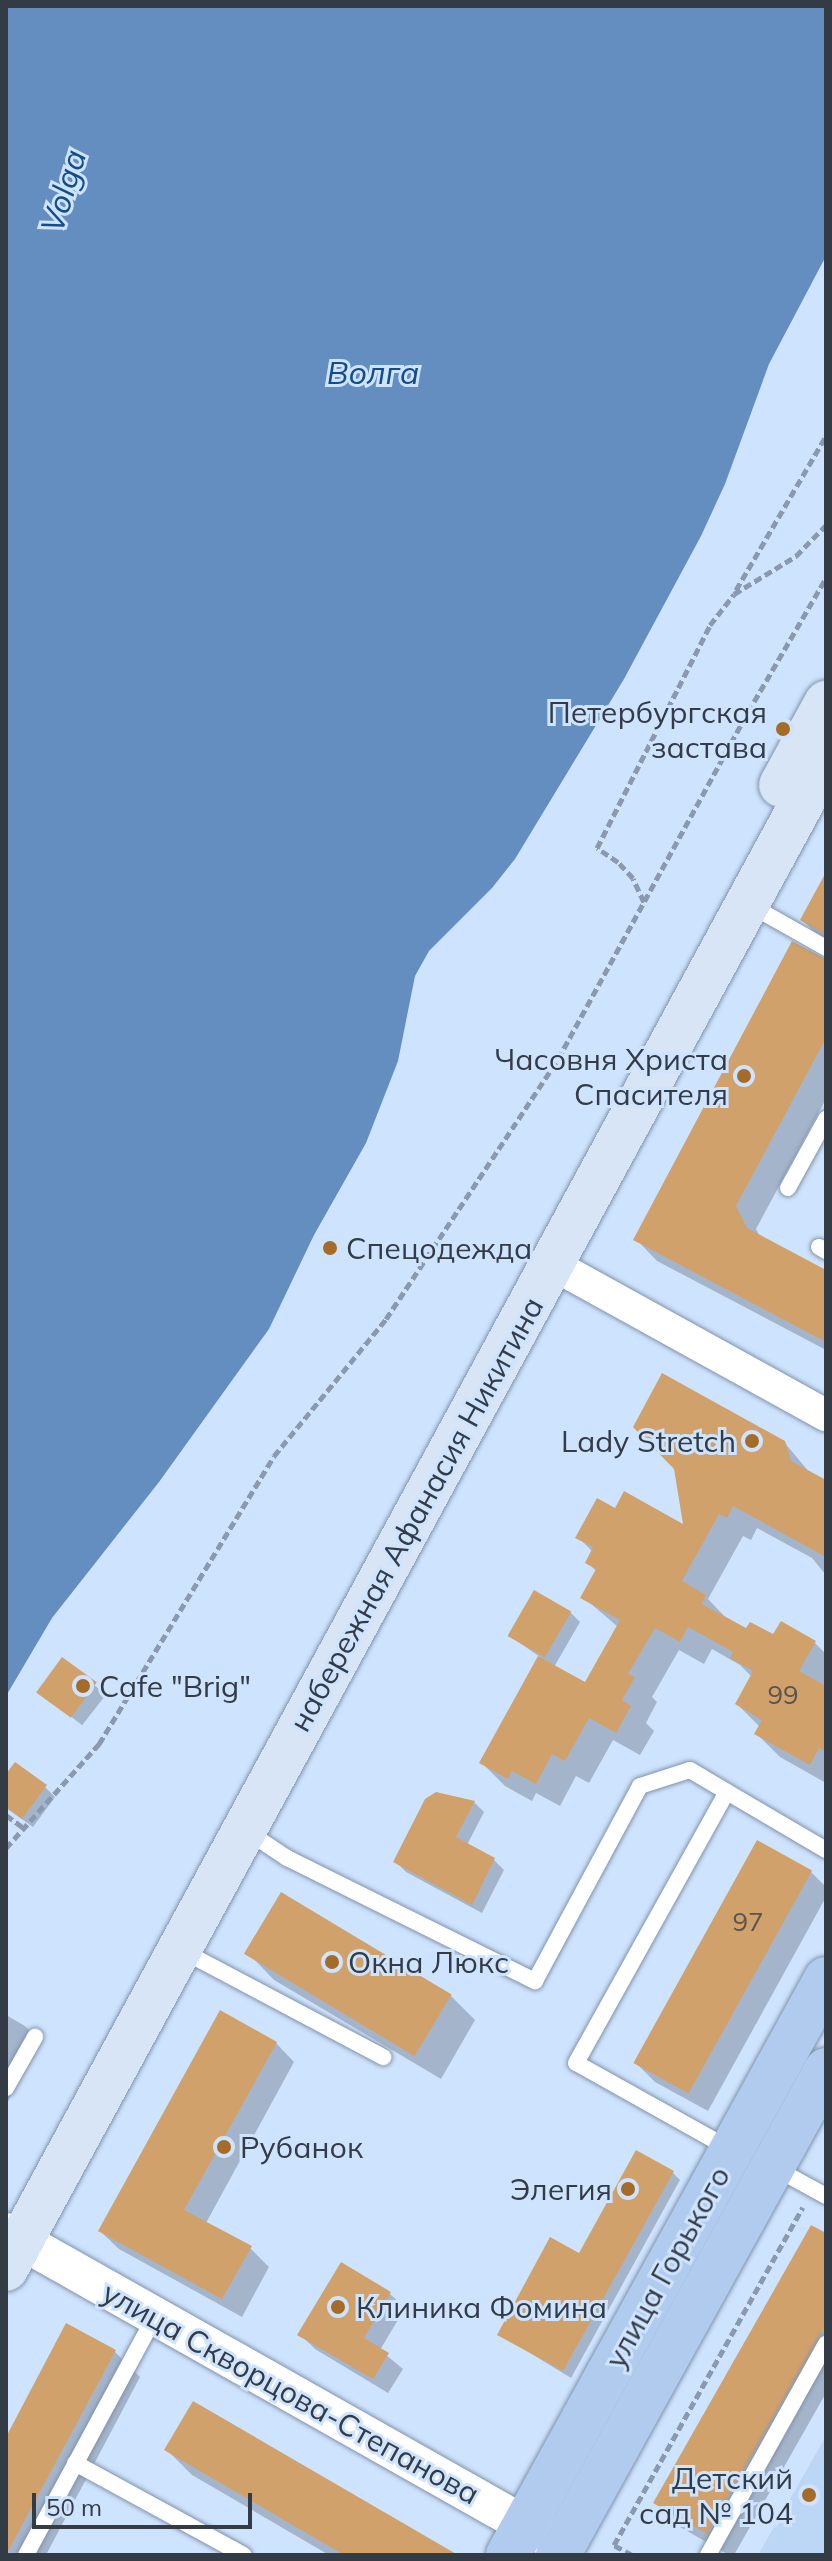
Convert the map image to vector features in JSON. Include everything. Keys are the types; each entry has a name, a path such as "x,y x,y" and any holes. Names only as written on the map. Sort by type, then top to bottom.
{"main road":[{"name":"набережная Афанасия Никитина","path":"10,2238 826,703"},
{"name":"набережная Афанасия Никитина","path":"10,2238 180,1949 826,759"},
{"name":"улица Горького","path":"517,2539 826,1979"},
{"name":"улица Горького","path":"565,2552 826,2070"}],"street":[{"path":"552,1264 826,1415"},
{"name":"улица Скворцова-Степанова","path":"10,2238 155,2316 517,2539 565,2552"}],"lane":[{"path":"747,904 826,948"},
{"path":"788,1188 826,1119"},
{"path":"244,1830 287,1858 535,1981 640,1786 690,1770 826,1850"},
{"path":"727,1792 576,2063 731,2150"},
{"path":"180,1949 383,2057"},
{"path":"6,2088 35,2037"},
{"path":"773,2167 820,2193"},
{"path":"26,2555 155,2316"},
{"path":"708,2555 826,2344"},
{"path":"75,2463 244,2555"}],"path":[{"path":"644,902 633,878 618,862 597,848 710,625 734,594 826,436"},
{"path":"734,594 796,556 826,525"},
{"path":"6,1848 99,1744 274,1456 386,1319 558,1059 826,578"},
{"path":"6,1815 24,1828"},
{"path":"632,2555 614,2545 820,2193"}],"shaded area":[{"name":"Детский сад № 104","path":"826,2436 826,2555 758,2555"}],"water":[{"name":"Волга","path":"6,6 826,6 826,256 769,364 725,484 701,536 624,679 515,859 492,888 429,951 415,976 398,1061 366,1143 314,1235 269,1329 159,1482 52,1618 6,1696"}],"building":[{"path":"826,872 826,935 800,920"},
{"path":"792,941 826,959 826,1038 736,1206 747,1228 826,1270 826,1342 633,1240"},
{"path":"662,1373 785,1441 791,1461 826,1480 826,1557 733,1506 727,1518 719,1514 682,1581 706,1595 702,1604 746,1628 750,1622 773,1634 781,1621 816,1641 799,1671 826,1686 826,1752 819,1748 810,1765 754,1734 762,1720 735,1704 753,1671 730,1658 733,1652 688,1627 680,1642 655,1628 628,1674 635,1677 622,1700 631,1706 616,1733 589,1718 565,1761 552,1754 536,1784 512,1771 508,1779 479,1763 538,1656 585,1682 620,1620 580,1598 596,1569 585,1563 593,1547 575,1538 597,1498 615,1508 624,1491 683,1524 674,1469 633,1427"},
{"path":"534,1590 571,1612 545,1657 508,1636"},
{"path":"62,1657 97,1682 71,1718 36,1693"},
{"path":"15,1762 47,1785 22,1819 6,1807 6,1774"},
{"path":"436,1792 475,1801 456,1837 495,1858 472,1905 393,1862 425,1799"},
{"path":"757,1840 812,1871 688,2094 633,2063"},
{"path":"281,1892 452,1994 414,2056 244,1954"},
{"path":"220,2010 277,2042 184,2210 252,2246 222,2299 98,2231"},
{"path":"636,2150 674,2171 563,2371 497,2335 550,2237 579,2253"},
{"path":"811,2225 826,2233 826,2325 707,2534 653,2503"},
{"path":"341,2262 391,2292 364,2338 389,2353 373,2379 297,2335"},
{"path":"66,2323 116,2350 6,2555 6,2437"},
{"path":"193,2401 458,2555 344,2555 164,2450"}],"place":[{"name":"Петербургская застава","path":"783,729"},
{"name":"Часовня Христа Спасителя","path":"744,1076"},
{"name":"Спецодежда","path":"330,1248"},
{"name":"Lady Stretch","path":"752,1441"},
{"name":"Cafe \"Brig\"","path":"83,1686"},
{"name":"Окна Люкс","path":"332,1962"},
{"name":"Рубанок","path":"224,2147"},
{"name":"Элегия","path":"628,2189"},
{"name":"Клиника Фомина","path":"338,2307"},
{"name":"Детский сад № 104","path":"809,2495"}],"water label":[{"name":"Volga","path":"63,191"}]}
